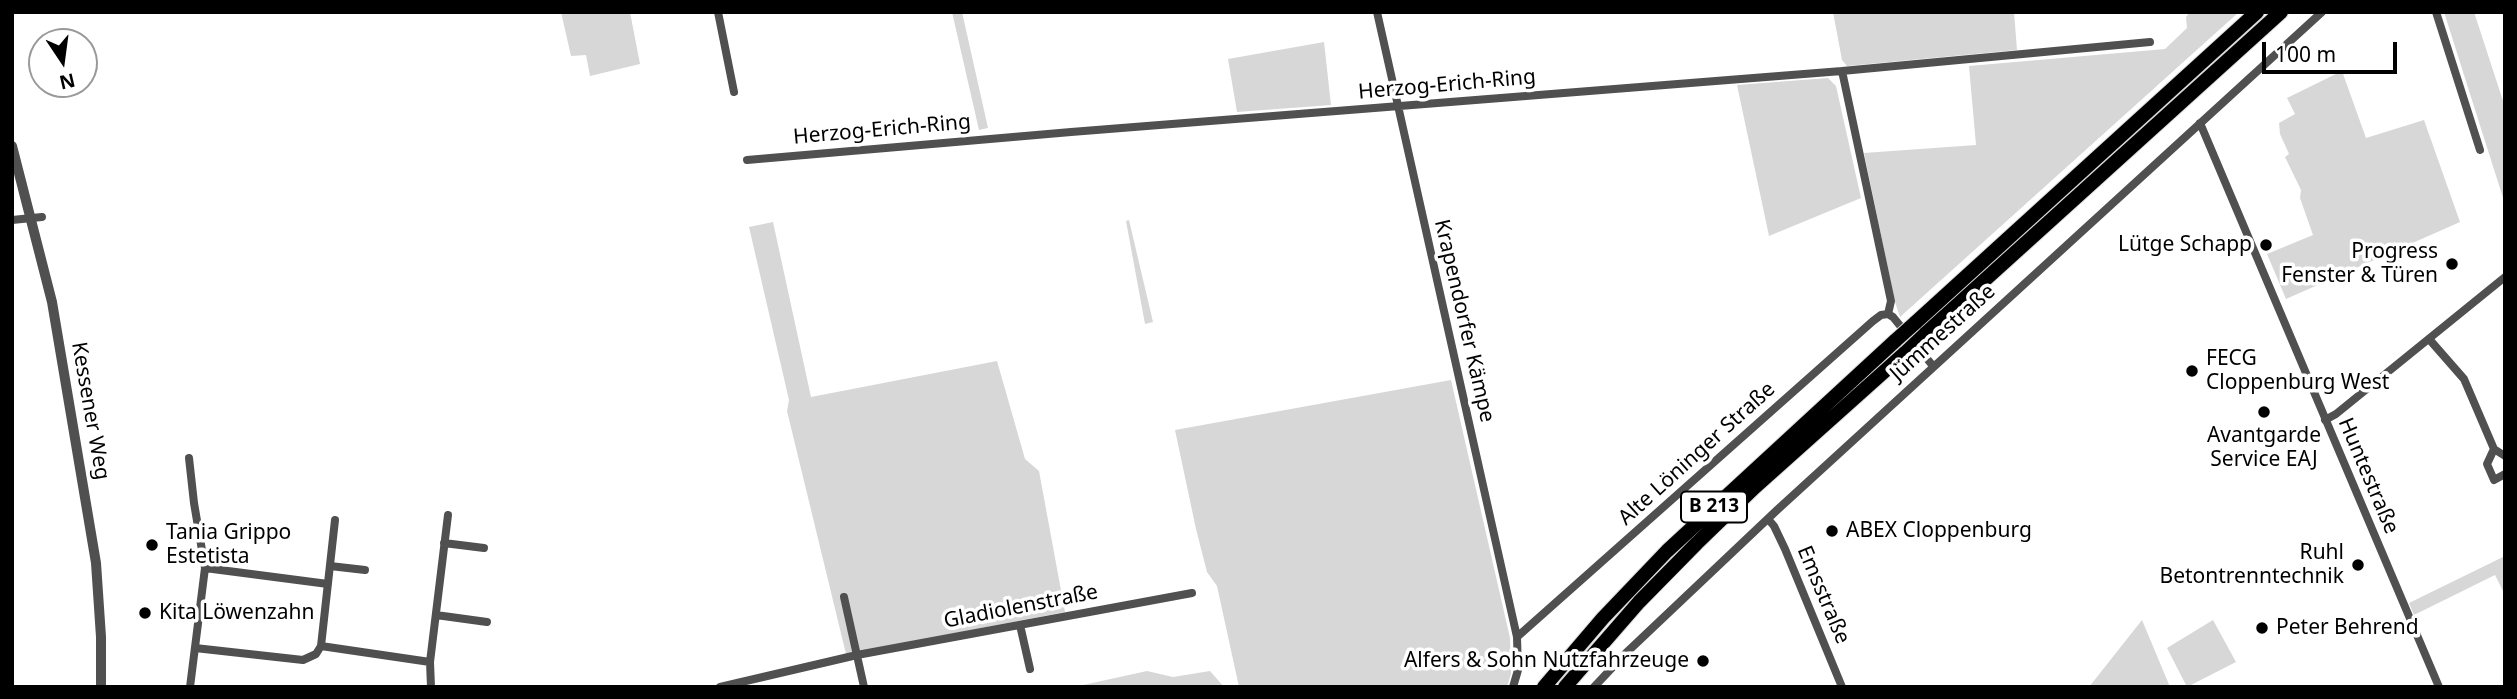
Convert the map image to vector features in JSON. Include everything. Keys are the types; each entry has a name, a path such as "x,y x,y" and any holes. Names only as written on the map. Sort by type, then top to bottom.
{"highway":[{"name":"B 213","path":"1920,329 2257,12"},
{"name":"B 213","path":"1544,687 1603,618 1667,551 2281,12"},
{"name":"B 213","path":"1565,687 1639,602 1901,346"}],"street":[{"path":"718,12 734,92"},
{"name":"Krapendorfer Kämpe","path":"1377,12 1517,637"},
{"name":"Jümmestraße","path":"1594,687 1626,653 1933,366 2322,12"},
{"path":"2436,12 2480,150"},
{"name":"Herzog-Erich-Ring","path":"747,160 1842,71 2150,42"},
{"path":"1842,71 1890,298 1888,314 1933,366"},
{"name":"Huntestraße","path":"2200,123 2439,687"},
{"name":"Kessener Weg","path":"12,146 52,302 96,563 101,687"},
{"path":"12,220 42,217"},
{"path":"2325,420 2505,277"},
{"name":"Alte Löninger Straße","path":"1517,637 1873,321 1888,314"},
{"path":"2429,339 2464,379 2494,449 2505,456"},
{"path":"2494,449 2487,464 2494,480 2505,474"},
{"path":"189,458 205,568 190,687"},
{"path":"431,687 430,662 448,515"},
{"name":"Emsstraße","path":"1768,519 1785,549 1842,687"},
{"path":"195,648 303,660 316,654 321,646 335,520"},
{"path":"444,543 484,548"},
{"path":"330,566 365,570"},
{"path":"205,568 328,584"},
{"name":"Gladiolenstraße","path":"720,687 857,655 1192,593"},
{"path":"844,597 864,687"},
{"path":"436,615 487,622"},
{"path":"1020,625 1030,668"},
{"path":"1513,687 1518,670 1517,637"},
{"path":"321,646 430,662"}],"shaded area":[{"path":"561,12 630,12 640,64 590,76 586,55 571,56"},
{"path":"952,12 962,12 988,128 979,130"},
{"path":"1833,12 2014,12 2017,50 1847,66 1842,60"},
{"path":"2190,12 2239,12 1900,317 1864,153 1976,145 1969,66 2165,49 2187,28 2186,17"},
{"path":"2444,12 2474,12 2505,107 2505,204"},
{"path":"1324,42 1331,105 1237,112 1228,59"},
{"path":"2342,71 2366,138 2424,120 2460,222 2286,299 2267,254 2313,235 2300,198 2301,190 2285,157 2289,154 2280,134 2279,123 2295,114 2287,98"},
{"path":"1828,78 1836,86 1861,198 1769,236 1737,85"},
{"path":"1129,220 1153,322 1145,324 1126,221"},
{"path":"773,222 811,397 997,361 1025,459 1039,471 1065,612 846,654 787,411 789,400 749,227"},
{"path":"1451,380 1510,638 1511,674 1507,687 1239,687 1217,586 1207,572 1196,529 1175,430"},
{"path":"2505,556 2505,595 2495,575 2414,615 2409,603"},
{"path":"2142,620 2170,687 2089,687"},
{"path":"2213,620 2236,662 2187,687 2167,648"},
{"path":"1147,671 1173,677 1210,671 1224,687 1074,687"}],"place":[{"name":"Lütge Schapp","path":"2266,245"},
{"name":"Progress Fenster & Türen","path":"2452,264"},
{"name":"FECG Cloppenburg West","path":"2192,371"},
{"name":"Avantgarde Service EAJ","path":"2264,412"},
{"name":"ABEX Cloppenburg","path":"1832,531"},
{"name":"Tania Grippo Estetista","path":"152,545"},
{"name":"Ruhl Betontrenntechnik","path":"2358,565"},
{"name":"Kita Löwenzahn","path":"145,613"},
{"name":"Peter Behrend","path":"2262,628"},
{"name":"Alfers & Sohn Nutzfahrzeuge","path":"1703,661"}]}
